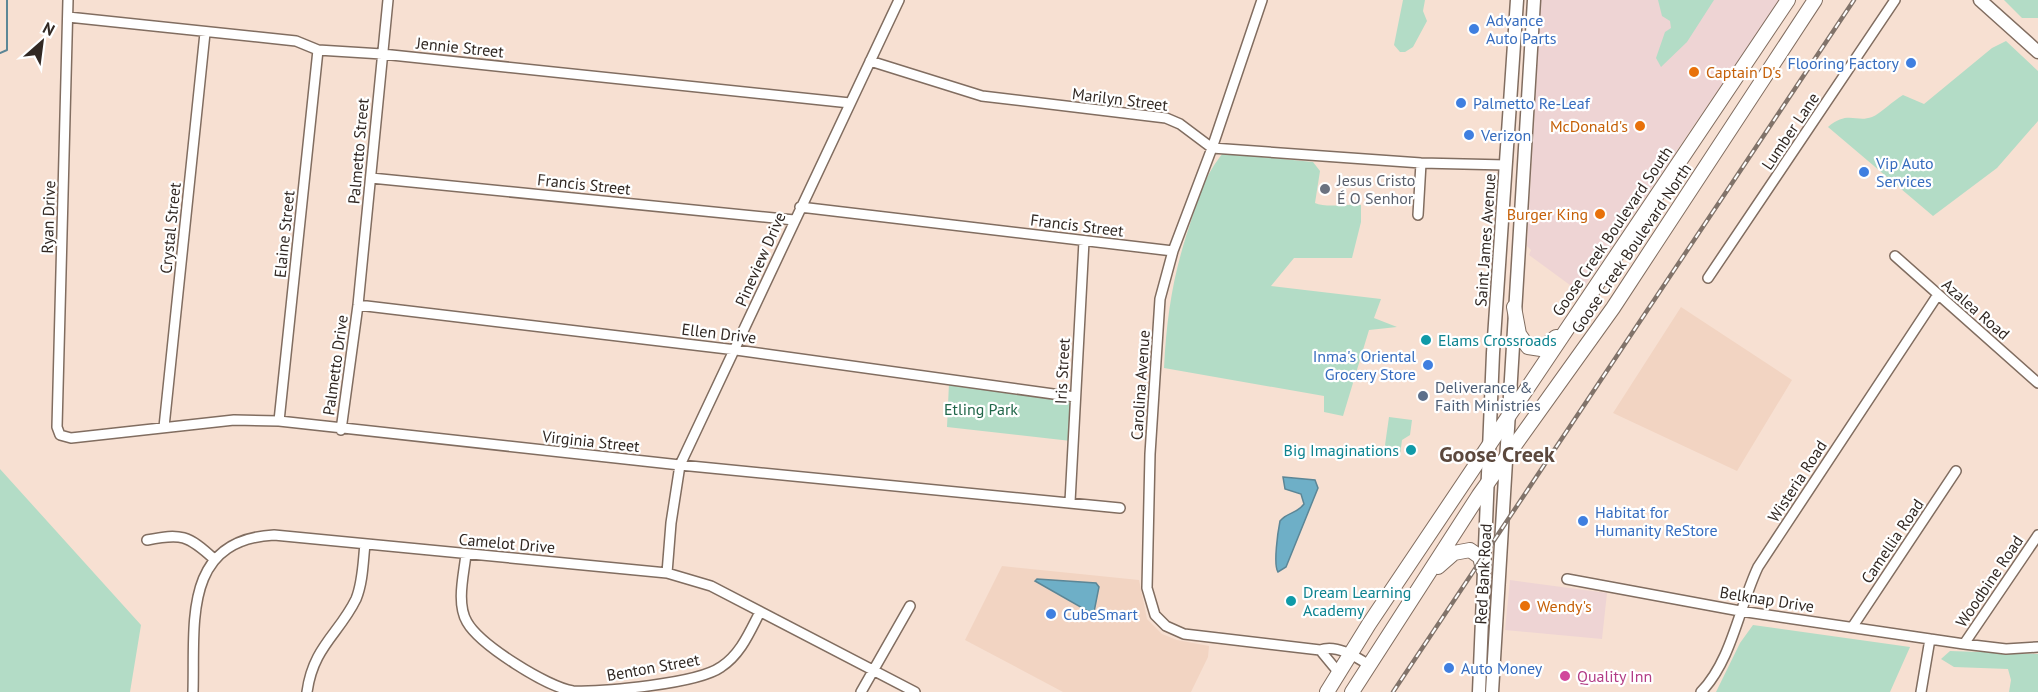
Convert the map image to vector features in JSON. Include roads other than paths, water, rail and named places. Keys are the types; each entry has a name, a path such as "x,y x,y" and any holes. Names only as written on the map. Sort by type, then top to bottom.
{"highway":[{"name":"Goose Creek Boulevard South","path":"1328,692 1351,653 1489,445 1788,0"},
{"name":"Goose Creek Boulevard North","path":"1352,692 1487,483 1613,308 1815,0"},
{"path":"1514,307 1523,343 1534,350 1551,342 1571,323"},
{"path":"1423,580 1454,553 1462,550 1477,554 1483,569"}],"main road":[{"name":"Saint James Avenue","path":"1487,483 1517,0"},
{"path":"1526,0 1528,16 1533,18"},
{"name":"Saint James Avenue","path":"1506,457 1534,0"},
{"path":"1980,0 2038,52"},
{"name":"Red Bank Road","path":"1492,692 1506,457"},
{"name":"Red Bank Road","path":"1479,692 1487,483"}],"street":[{"name":"Ryan Drive","path":"60,435 57,427 68,0"},
{"name":"Palmetto Street","path":"358,305 388,0"},
{"name":"Pineview Drive","path":"667,573 671,523 680,465 899,0"},
{"name":"Carolina Avenue","path":"1262,0 1212,148 1173,251 1160,299 1150,454 1147,588 1151,607 1160,621 1184,634 1320,650 1325,648 1351,653 1369,665"},
{"name":"Lumber Lane","path":"1708,278 1895,0"},
{"name":"Jennie Street","path":"68,17 296,41 318,50 382,54 850,103"},
{"name":"Crystal Street","path":"164,427 206,33"},
{"name":"Elaine Street","path":"279,421 318,50"},
{"name":"Marilyn Street","path":"870,61 982,96 1166,118 1180,124 1212,148"},
{"path":"1212,148 1421,164 1506,165"},
{"path":"1418,215 1421,164"},
{"name":"Francis Street","path":"371,178 794,220"},
{"name":"Francis Street","path":"800,207 1173,251"},
{"name":"Iris Street","path":"1070,502 1084,241"},
{"name":"Azalea Road","path":"1895,256 1936,296 2038,383"},
{"name":"Wisteria Road","path":"1701,692 1720,661 1758,567 1936,296"},
{"name":"Ellen Drive","path":"358,305 736,350 1075,397"},
{"name":"Palmetto Drive","path":"341,430 358,305"},
{"name":"Virginia Street","path":"60,435 71,438 234,420 279,421 341,430 1120,508"},
{"name":"Camellia Road","path":"1853,626 1956,471"},
{"name":"Camelot Drive","path":"193,692 195,599 204,576 214,559 228,546 257,536 274,535 667,573 711,586 915,692"},
{"name":"Woodbine Road","path":"1964,644 2038,535"},
{"path":"147,540 184,536 195,542 214,559"},
{"path":"307,692 318,654 356,599 361,582 365,544"},
{"name":"Benton Street","path":"466,554 462,591 465,620 477,635 543,679 572,691 618,691 702,677 721,668 733,657 746,641 760,612"},
{"name":"Belknap Drive","path":"1567,579 1740,611 1964,644 2006,649 2038,647"},
{"path":"861,692 910,606"},
{"path":"1921,692 1930,639"},
{"path":"1320,650 1339,673"}],"water":[{"path":"1283,477 1315,480 1318,488 1286,567 1278,572 1276,555 1280,521 1304,504 1301,494 1285,489"},
{"path":"1037,579 1096,583 1099,587 1094,612 1091,613 1035,581"}],"waterway":[{"path":"0,53 7,50 7,0"}],"railway":[{"path":"1393,692 1854,0"}],"place":[{"name":"Advance Auto Parts","path":"1474,29"},
{"name":"Flooring Factory","path":"1911,63"},
{"name":"Captain D's","path":"1694,72"},
{"name":"Palmetto Re-Leaf","path":"1461,103"},
{"name":"McDonald's","path":"1640,126"},
{"name":"Verizon","path":"1469,135"},
{"name":"Vip Auto Services","path":"1864,172"},
{"name":"Jesus Cristo É O Senhor","path":"1325,189"},
{"name":"Burger King","path":"1600,214"},
{"name":"Elams Crossroads","path":"1426,340"},
{"name":"Inma's Oriental Grocery Store","path":"1428,365"},
{"name":"Deliverance & Faith Ministries","path":"1423,396"},
{"name":"Big Imaginations","path":"1411,450"},
{"name":"Habitat for Humanity ReStore","path":"1583,521"},
{"name":"Dream Learning Academy","path":"1291,601"},
{"name":"Wendy's","path":"1525,606"},
{"name":"CubeSmart","path":"1051,614"},
{"name":"Auto Money","path":"1449,668"},
{"name":"Quality Inn","path":"1565,676"}],"district":[{"name":"Goose Creek","path":"1497,454"}],"park label":[{"name":"Etling Park","path":"981,409"}]}
